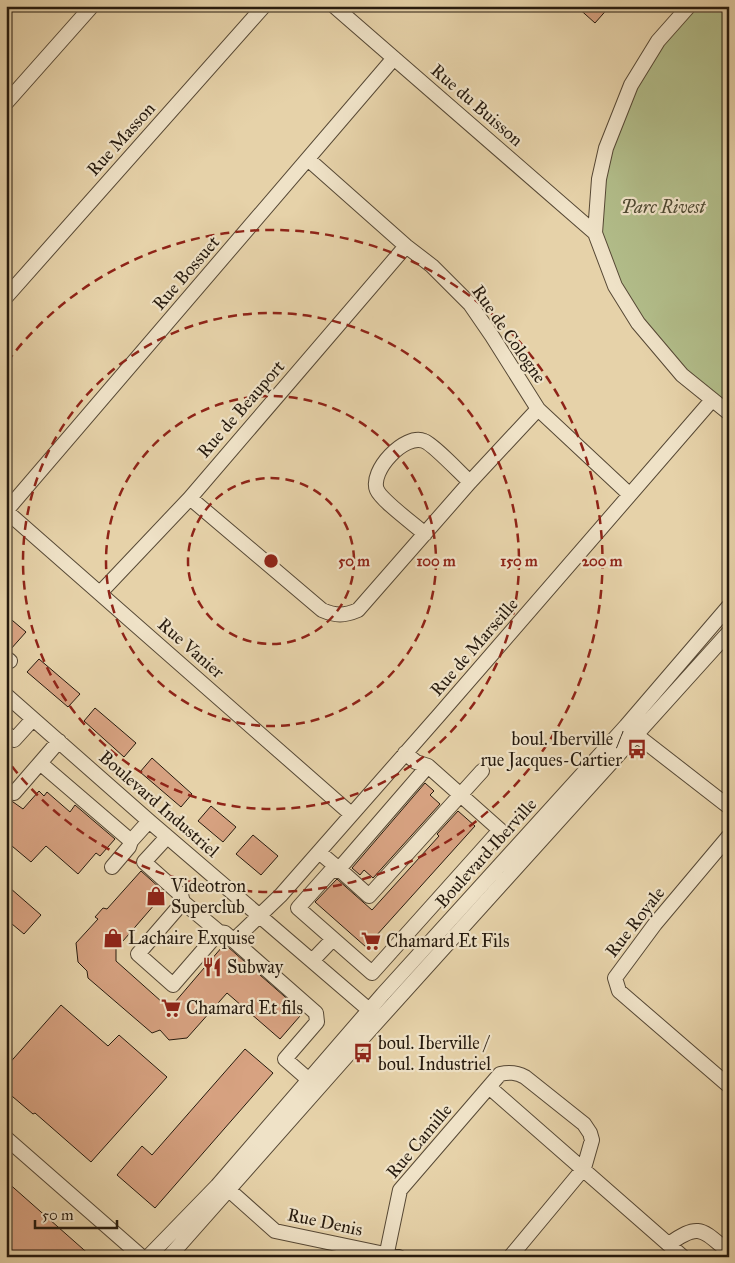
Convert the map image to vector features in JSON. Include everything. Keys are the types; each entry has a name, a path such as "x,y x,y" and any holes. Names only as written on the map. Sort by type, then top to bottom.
{"street":[{"path":"6,104 92,6"},
{"name":"Rue Masson","path":"9,288 264,6"},
{"name":"Rue du Buisson","path":"334,6 595,233"},
{"path":"688,6 658,41 631,84 606,148 599,179 595,233 615,286 638,323 682,375 729,413"},
{"name":"Rue Bossuet","path":"6,511 309,160 394,58"},
{"name":"Rue de Cologne","path":"309,160 406,246 432,266 470,304 538,409 630,494"},
{"name":"Rue de Beauport","path":"100,594 190,498 406,246"},
{"name":"Rue de Marseille","path":"234,940 276,901 712,400"},
{"path":"190,498 322,610 335,616 348,615 358,610 470,482 538,409"},
{"path":"426,534 377,490 376,484 380,469 399,448 413,440 424,441 470,482"},
{"name":"Rue Vanier","path":"6,511 351,814"},
{"name":"Boulevard Iberville","path":"169,1257 229,1190 499,867 626,726 729,606"},
{"name":"Boulevard Iberville","path":"148,1257 217,1186 309,1080 510,876 729,632"},
{"name":"Boulevard Industriel","path":"6,695 167,837 374,1015"},
{"path":"6,733 14,740 33,719"},
{"path":"626,726 636,736 729,807"},
{"path":"14,793 58,741"},
{"path":"405,753 416,762 428,766 500,830 372,973 298,908 330,872 339,869 428,766"},
{"path":"40,763 130,841"},
{"path":"319,852 370,896 482,771"},
{"path":"112,867 129,847 130,841 149,821"},
{"name":"Rue Royale","path":"729,836 655,924 616,978 619,991 729,1086"},
{"path":"167,837 144,862 181,895 183,902 219,932 225,933 234,940 316,1013 317,1022 285,1059 309,1080"},
{"path":"481,851 510,876"},
{"path":"183,902 138,954 173,985 219,932"},
{"path":"312,961 333,939"},
{"name":"Rue Camille","path":"390,1256 400,1190 500,1074 508,1072 525,1076 584,1124 592,1140 584,1168 510,1257"},
{"path":"489,1087 584,1168 683,1257"},
{"path":"6,1138 142,1257"},
{"name":"Rue Denis","path":"229,1190 275,1231 390,1256"},
{"path":"669,1244 685,1233 703,1232 729,1252"}],"green space":[{"name":"Parc Rivest","path":"688,6 729,6 729,413 682,374 616,289 596,213 605,151 631,87"}],"building":[{"path":"576,6 610,6 595,23"},
{"path":"6,615 26,632 10,650 6,649"},
{"path":"39,659 80,694 68,707 27,672"},
{"path":"95,708 136,743 124,757 84,721"},
{"path":"152,758 192,794 181,807 140,772"},
{"path":"425,783 434,791 430,795 440,804 373,878 364,870 360,875 352,868"},
{"path":"39,791 44,796 47,792 70,812 75,805 115,839 100,856 96,853 78,874 46,846 31,862 6,841 6,797 23,809"},
{"path":"211,806 236,827 223,842 198,821"},
{"path":"458,811 475,826 366,947 315,902 337,879 372,910 439,836 437,834"},
{"path":"253,835 278,856 261,875 236,854"},
{"path":"141,871 161,889 162,896 116,949 116,961 162,1002 175,1002 222,947 228,947 300,1010 300,1016 280,1039 227,993 187,1038 169,1040 160,1030 152,1033 88,978 87,971 78,962 76,943 98,919 95,917 103,908 107,909"},
{"path":"10,888 41,915 24,934 6,919 6,892"},
{"path":"61,1005 108,1046 119,1035 167,1077 91,1162 35,1113 33,1114 6,1091 6,1067"},
{"path":"245,1049 273,1073 155,1208 117,1175 142,1146 152,1155"},
{"path":"6,1181 92,1257 6,1257"}],"place":[{"name":"boul. Iberville / rue Jacques-Cartier","path":"637,749"},
{"name":"Videotron Superclub","path":"156,896"},
{"name":"Lachaire Exquise","path":"113,938"},
{"name":"Chamard Et Fils","path":"371,941"},
{"name":"Subway","path":"212,967"},
{"name":"Chamard Et fils","path":"171,1008"},
{"name":"boul. Iberville / boul. Industriel","path":"363,1053"}]}
